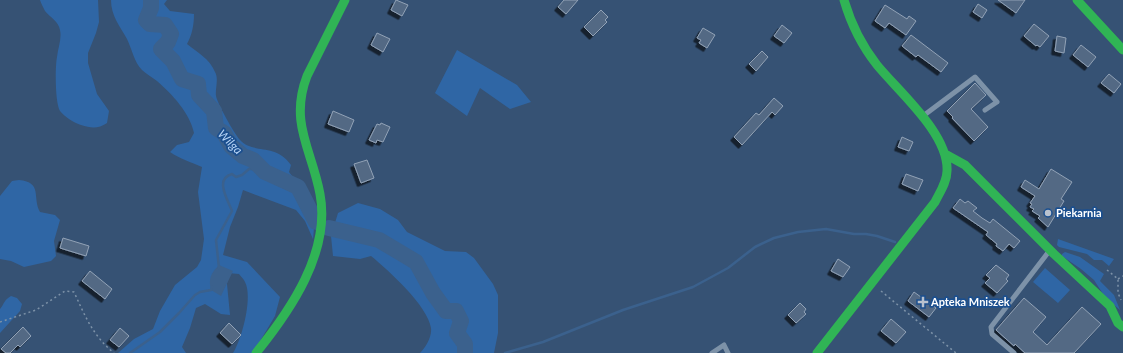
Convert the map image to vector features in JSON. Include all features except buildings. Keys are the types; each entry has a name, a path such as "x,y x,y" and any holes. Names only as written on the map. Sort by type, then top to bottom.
{"street":[{"path":"256,353 278,326 299,293 311,265 318,240 322,219 322,202 304,137 300,104 305,81 345,0"},
{"path":"817,353 935,202 941,191 946,176 947,167 940,144 923,117 882,72 868,53 852,25 844,0"},
{"path":"1077,0 1123,50"},
{"path":"944,154 965,165 1050,250 1110,306 1118,323 1123,328"}],"lane":[{"path":"923,117 976,77 997,102 985,110"},
{"path":"1014,353 992,334 990,327 1050,250"},
{"path":"712,353 724,345 728,353"}],"path":[{"path":"1107,270 1118,279"},
{"path":"1118,279 1123,276"},
{"path":"1118,279 1118,293 1123,303"},
{"path":"872,284 956,353"},
{"path":"0,322 36,310 65,291 74,292 92,329 103,344 114,353"}],"shaded area":[{"path":"40,0 98,0 99,22 88,53 88,63 97,94 109,111 107,123 104,125 88,127 81,125 70,120 60,111 56,93 56,62 61,36 60,30 56,22 45,11"},
{"path":"111,0 167,0 164,4 170,11 194,14 194,22 187,44 203,56 213,67 217,78 217,100 234,131 240,140 246,144 252,147 272,151 285,158 291,165 289,172 306,187 312,201 314,217 313,239 305,221 296,210 243,190 230,227 223,255 247,262 280,297 275,316 253,353 233,353 243,328 248,297 245,282 239,274 228,273 227,284 230,315 221,314 205,304 196,308 182,347 186,353 118,353 134,339 153,329 160,311 175,285 197,267 201,260 204,239 198,192 202,167 182,159 170,152 177,145 189,142 194,133 189,118 180,104 169,92 139,67 127,39 114,16"},
{"path":"457,50 517,85 531,102 510,109 480,88 467,116 435,93"},
{"path":"12,181 26,181 34,187 40,212 55,215 60,220 54,241 56,256 51,261 24,267 11,261 0,259 0,196"},
{"path":"358,203 380,209 398,220 407,232 445,251 466,252 474,258 493,284 498,295 498,333 494,353 420,353 428,342 431,335 431,328 423,309 415,299 371,256 360,259 333,256 331,236 338,213"},
{"path":"1058,239 1114,259 1109,266 1102,260 1094,260 1087,254 1059,247 1057,245"},
{"path":"1065,252 1080,257 1104,274 1100,281 1114,295 1120,310 1105,297 1094,280 1062,256"},
{"path":"219,265 233,271 221,296 211,290 210,283 212,274"},
{"path":"1045,268 1070,290 1058,303 1033,282"},
{"path":"11,296 17,298 22,304 20,311 0,333 0,309 5,301"}],"waterway":[{"name":"Wilga","path":"151,0 151,8 146,20 150,24 165,25 171,34 168,42 161,49 173,61 182,79 198,84 199,95 214,111 216,128 224,133 231,146 243,156 253,160 265,172 298,187 316,222"},
{"path":"219,268 216,240 232,211 225,196 223,185 224,180 232,174 236,177 242,175 249,169 261,169"},
{"name":"Wilga","path":"329,228 379,240 416,262 433,293 446,311 456,311 461,321 457,333 465,344 465,353"},
{"path":"505,353 543,342 623,310 693,287 728,268 755,247 774,238 798,232 826,229 877,236 895,242"},
{"path":"130,353 160,332 195,295 200,292 211,290 212,287"}],"traffic: fast":[{"path":"256,353 282,319 294,300 314,259 322,216 320,194 304,136 300,108 302,93 307,76 345,0"},
{"path":"817,353 935,202 943,187 947,175 945,157 932,128 886,76 866,50 850,18 844,0"},
{"path":"1077,0 1123,50"},
{"path":"945,154 965,165 1054,254 1110,306 1118,323 1123,327"}],"place":[{"name":"Piekarnia","path":"1048,213"},
{"name":"Apteka Mniszek","path":"923,302"}]}
